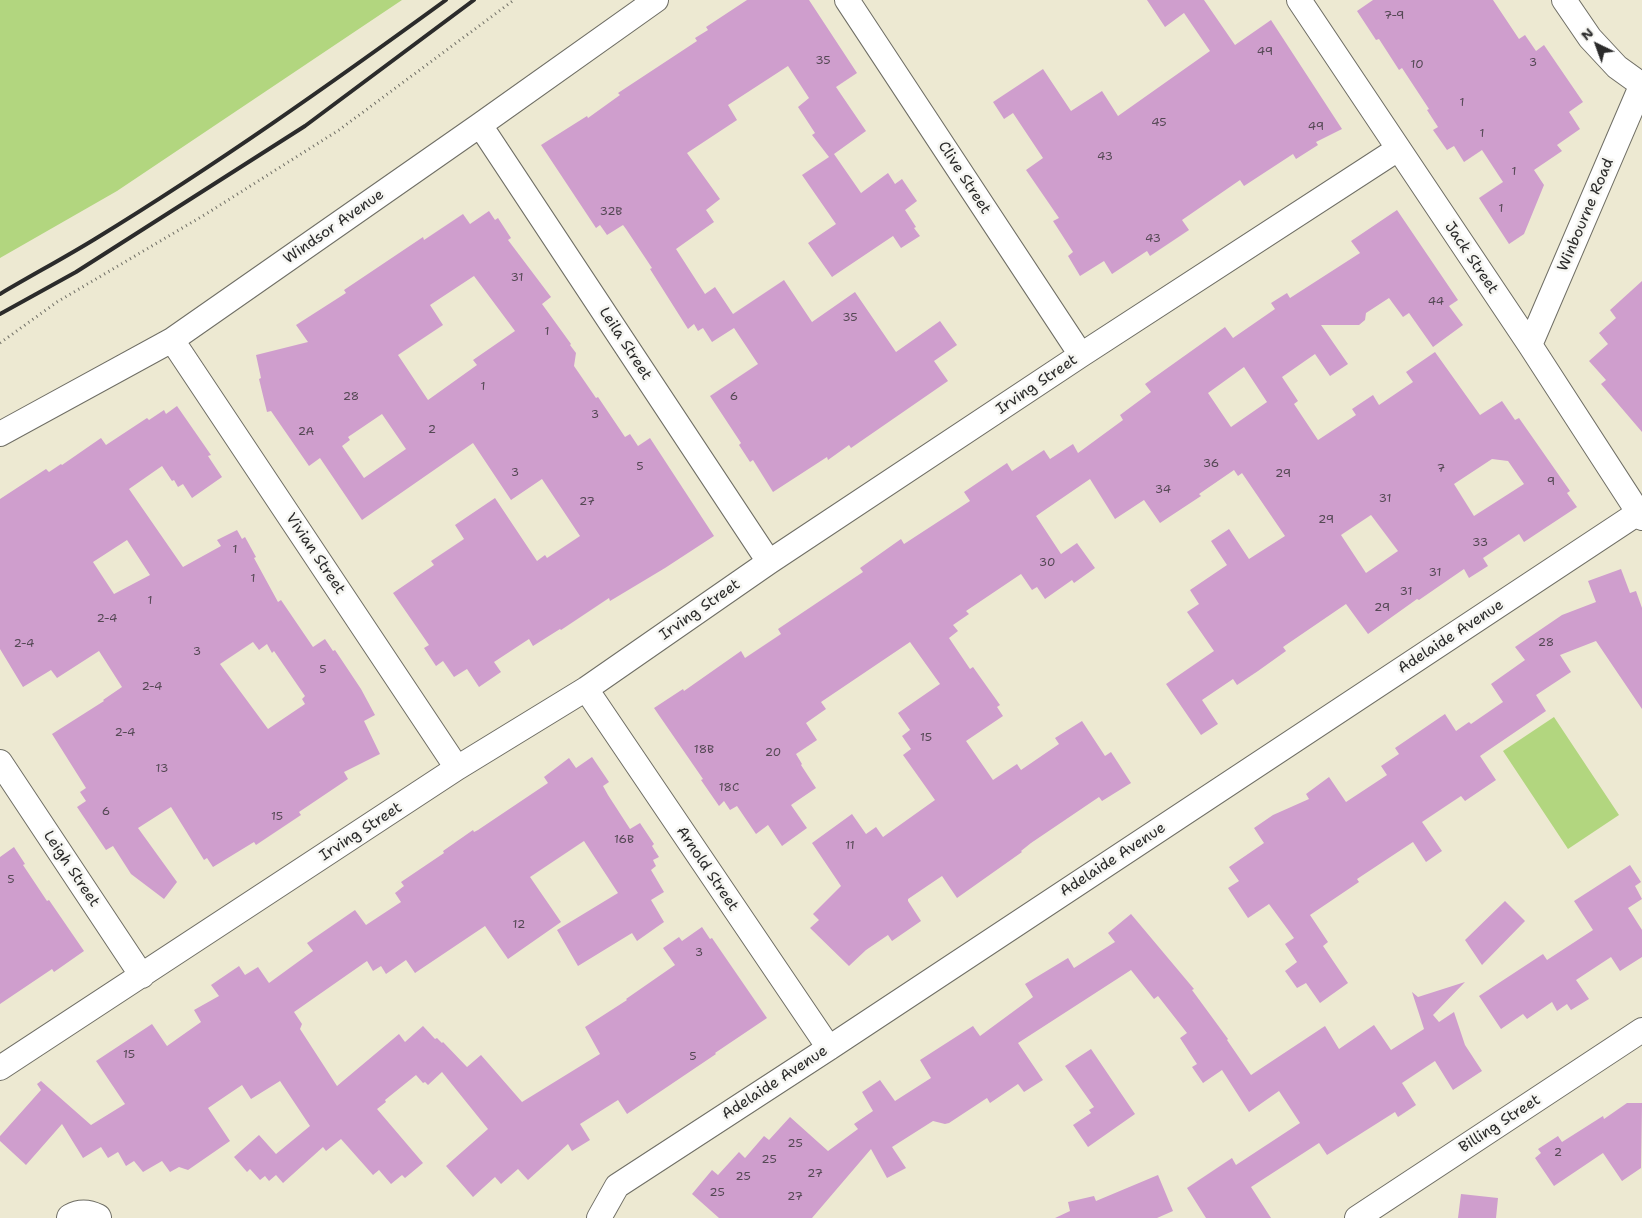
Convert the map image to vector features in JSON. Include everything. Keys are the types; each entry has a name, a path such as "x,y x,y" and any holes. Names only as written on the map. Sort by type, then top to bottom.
{"street":[{"name":"Windsor Avenue","path":"0,434 172,340 656,0"},
{"name":"Clive Street","path":"847,0 1081,355"},
{"name":"Jack Street","path":"1299,0 1530,345 1640,515"},
{"path":"1564,0 1590,38 1617,67 1642,85"},
{"name":"Winbourne Road","path":"1530,345 1642,85"},
{"name":"Leila Street","path":"480,125 769,562"},
{"name":"Irving Street","path":"0,1068 457,768 586,689 769,562 1081,355 1398,149"},
{"name":"Vivian Street","path":"172,340 457,768"},
{"name":"Adelaide Avenue","path":"599,1218 617,1186 1640,515"},
{"name":"Arnold Street","path":"586,689 829,1048"},
{"name":"Leigh Street","path":"0,762 142,976"},
{"name":"Billing Street","path":"1357,1218 1642,1030"},
{"path":"71,1218 84,1214 97,1218"}],"path":[{"path":"0,343 57,302 206,214 339,130 514,0"}],"green space":[{"path":"0,0 402,0 117,191 0,258"},
{"path":"1554,717 1619,815 1568,849 1503,751"}],"building":[{"path":"747,0 809,0 857,73 836,87 866,131 834,154 861,193 888,173 895,184 902,179 917,201 905,210 920,236 901,248 893,236 832,277 808,243 836,224 802,175 829,157 812,135 815,133 798,107 809,98 788,66 728,105 737,120 687,153 720,199 706,210 714,222 676,249 705,294 715,287 733,314 784,280 812,322 855,292 896,352 940,321 957,345 934,361 948,381 851,448 849,445 828,460 827,457 773,492 753,460 750,462 739,445 741,443 710,396 758,364 734,328 712,342 703,328 698,331 694,324 688,329 650,269 652,268 623,225 607,235 600,225 596,228 541,145 587,116 588,118 620,95 618,93 697,41 695,38 708,30 706,27"},
{"path":"1147,0 1204,0 1235,45 1271,20 1342,129 1316,142 1318,145 1296,159 1293,154 1244,186 1240,180 1182,220 1189,230 1150,256 1147,251 1112,274 1104,261 1080,276 1068,256 1073,252 1053,221 1059,218 1026,170 1043,158 1013,113 1004,119 993,102 1043,69 1071,111 1102,91 1118,116 1210,51 1184,13 1165,27"},
{"path":"1373,0 1493,0 1519,39 1525,35 1536,51 1544,45 1583,102 1569,112 1580,129 1557,145 1562,151 1534,170 1544,185 1524,234 1509,244 1479,198 1503,182 1482,150 1464,162 1454,146 1447,150 1433,130 1438,127 1427,110 1429,109 1402,68 1399,70 1379,39 1376,40 1357,11"},
{"path":"1397,210 1458,300 1449,306 1463,325 1433,347 1409,313 1403,317 1389,298 1366,313 1365,320 1359,325 1321,325 1348,364 1330,376 1315,354 1282,377 1298,401 1294,404 1318,440 1356,415 1352,409 1373,395 1379,405 1413,382 1406,372 1435,352 1480,415 1502,401 1515,420 1519,418 1570,491 1567,493 1577,507 1524,542 1519,534 1483,558 1488,566 1469,578 1464,569 1419,600 1417,599 1368,634 1346,604 1283,647 1286,651 1237,685 1233,679 1202,700 1218,724 1201,735 1166,684 1214,651 1187,612 1199,604 1190,590 1227,565 1211,541 1229,529 1249,559 1285,536 1242,473 1238,476 1234,470 1199,494 1201,496 1160,523 1144,500 1115,519 1090,479 1036,516 1061,554 1077,543 1095,568 1074,583 1072,580 1045,599 1037,587 1032,590 1021,574 966,611 969,614 953,625 958,631 949,638 970,669 973,667 1000,705 997,707 1003,716 966,741 993,780 1017,764 1021,770 1059,744 1055,738 1082,721 1105,756 1111,752 1131,783 1102,801 1099,797 1031,843 1022,852 957,898 942,876 908,899 921,921 892,941 888,935 866,950 849,966 810,928 819,920 813,914 841,886 812,843 852,814 866,834 876,827 883,837 935,800 903,755 911,749 902,736 910,730 898,713 940,684 910,642 821,702 826,709 806,723 817,740 796,754 816,788 791,805 807,828 782,846 768,825 756,834 737,806 730,810 724,801 719,806 701,780 703,779 654,708 683,689 684,691 741,651 745,658 781,634 778,629 863,572 860,568 901,539 904,544 970,501 964,492 1007,463 1012,471 1044,450 1050,459 1073,444 1078,453 1123,420 1120,415 1151,392 1145,384 1225,327 1233,338 1275,309 1271,303 1287,293 1290,298 1360,253 1351,241","holes":["1244,367 1267,402 1231,427 1208,393","1492,459 1508,461 1524,484 1474,516 1454,484","1371,515 1398,551 1366,573 1341,535"]},
{"path":"489,211 495,220 498,218 511,238 508,240 551,297 542,304 576,353 574,366 625,437 630,434 638,446 650,438 714,536 665,568 610,601 609,598 533,646 529,639 494,662 501,672 479,687 467,669 454,677 443,661 436,666 424,648 429,645 393,593 434,565 431,561 464,539 455,525 495,498 537,561 545,555 547,558 580,536 542,479 511,500 473,443 362,520 320,458 309,466 271,411 267,412 259,379 261,378 256,355 308,342 296,325 346,293 344,290 423,237 424,240 463,214 470,224","holes":["474,276 515,331 473,360 477,365 428,400 398,355 443,325 430,305","382,414 406,449 364,478 342,446 350,440 348,437"]},
{"path":"1642,281 1642,432 1601,384 1606,380 1589,361 1608,344 1599,333 1616,318 1610,310"},
{"path":"177,406 211,455 208,456 222,477 192,498 183,484 178,487 162,466 129,489 183,567 221,546 217,540 237,530 242,539 245,537 278,602 281,600 313,647 325,639 333,651 335,650 361,689 375,715 364,721 380,754 344,772 348,779 299,812 301,815 256,845 254,842 213,867 207,858 204,860 171,807 138,828 177,882 164,899 131,874 113,846 106,850 77,807 86,801 80,792 86,788 52,734 104,701 122,687 99,651 57,678 51,670 23,687 0,649 0,499 46,469 49,472 62,465 101,438 106,445 147,418 149,420 164,410 166,414","holes":["127,540 150,575 114,594 93,562","253,642 259,650 267,644 272,653 274,651 305,696 302,699 305,704 268,729 220,664"]},
{"path":"1621,569 1630,593 1636,591 1642,608 1642,709 1596,641 1560,655 1571,672 1536,695 1546,711 1480,756 1496,780 1465,801 1461,796 1422,822 1442,851 1426,862 1413,842 1357,879 1359,882 1310,915 1328,942 1323,946 1348,983 1320,1003 1306,983 1297,988 1285,971 1297,962 1285,944 1294,938 1269,904 1248,918 1228,888 1239,881 1229,867 1264,843 1254,828 1273,815 1309,799 1306,794 1329,777 1346,802 1387,775 1381,766 1399,754 1395,748 1445,714 1456,731 1469,722 1471,724 1503,702 1491,684 1525,660 1515,647 1562,615 1596,602 1588,581"},
{"path":"592,757 609,782 603,786 630,829 640,823 654,844 652,846 659,857 653,860 656,866 651,870 664,892 651,900 664,922 637,941 632,933 578,966 557,930 618,893 584,841 530,877 561,922 508,959 485,926 415,973 406,960 386,974 381,966 373,971 367,961 294,1012 302,1024 300,1029 337,1086 399,1034 405,1042 423,1026 435,1039 437,1038 443,1042 467,1067 481,1055 522,1102 600,1054 585,1027 627,1000 675,965 663,948 679,937 682,941 702,927 710,939 712,938 767,1018 627,1114 618,1100 580,1124 590,1140 572,1151 568,1144 528,1180 518,1169 501,1184 495,1177 473,1197 446,1166 488,1129 442,1072 428,1085 425,1082 423,1083 416,1075 385,1100 386,1102 377,1109 423,1163 405,1178 402,1175 391,1184 379,1170 373,1175 341,1139 326,1151 323,1147 283,1183 276,1175 269,1181 265,1176 260,1180 250,1169 247,1172 234,1157 259,1135 276,1154 310,1126 280,1081 251,1099 242,1085 208,1108 230,1141 188,1170 179,1167 170,1172 162,1161 143,1172 134,1161 126,1166 118,1152 108,1158 101,1147 83,1158 62,1124 26,1165 0,1141 0,1136 41,1090 37,1084 41,1081 91,1125 125,1104 96,1061 152,1024 167,1046 201,1022 194,1010 219,996 211,985 239,966 245,975 258,967 269,983 313,951 307,943 355,910 366,925 401,902 395,893 404,886 401,882 444,853 443,851 473,830 474,832 478,830 548,783 544,777 569,758 576,768"},
{"path":"14,847 25,864 23,865 47,901 49,900 84,951 54,972 52,969 0,1004 0,857"},
{"path":"1630,865 1641,882 1635,886 1642,899 1628,908 1642,930 1642,957 1620,971 1611,957 1576,980 1589,999 1571,1010 1567,1004 1557,1011 1552,1002 1527,1019 1523,1014 1501,1029 1479,996 1543,954 1547,960 1593,930 1574,901"},
{"path":"1505,901 1525,921 1482,965 1465,940"},
{"path":"1131,914 1194,989 1192,990 1228,1039 1251,1075 1325,1026 1339,1049 1374,1025 1391,1050 1424,1029 1412,992 1418,997 1465,982 1433,1015 1439,1022 1454,1012 1465,1045 1482,1071 1453,1090 1435,1061 1402,1083 1416,1105 1398,1117 1395,1112 1327,1155 1319,1143 1251,1187 1271,1218 1206,1218 1187,1188 1232,1158 1236,1165 1300,1123 1279,1091 1249,1112 1222,1070 1203,1083 1192,1067 1197,1064 1180,1038 1187,1033 1158,996 1154,999 1131,970 1018,1043 1043,1080 1024,1092 1018,1084 990,1103 987,1098 949,1123 933,1121 892,1147 906,1168 887,1178 871,1149 812,1218 719,1218 692,1194 712,1170 718,1175 739,1152 745,1158 764,1136 769,1140 790,1117 828,1151 858,1129 854,1124 873,1111 862,1092 880,1080 895,1101 931,1078 920,1060 973,1026 980,1036 1033,997 1025,984 1068,958 1074,968 1115,942 1108,933"},
{"path":"1091,1049 1135,1114 1088,1147 1073,1125 1091,1113 1089,1110 1094,1107 1065,1066"},
{"path":"1627,1103 1642,1103 1641,1168 1622,1181 1603,1153 1554,1186 1535,1158 1541,1153 1538,1149 1558,1136 1562,1142 1603,1116 1604,1119"},
{"path":"1158,1175 1173,1211 1157,1218 1055,1218 1070,1211 1068,1202 1094,1196 1096,1201"},
{"path":"1461,1194 1498,1198 1496,1218 1458,1218"}],"railway":[{"path":"0,294 95,239 229,153 317,93 446,0"},
{"path":"0,314 76,272 305,126 474,0"}]}
